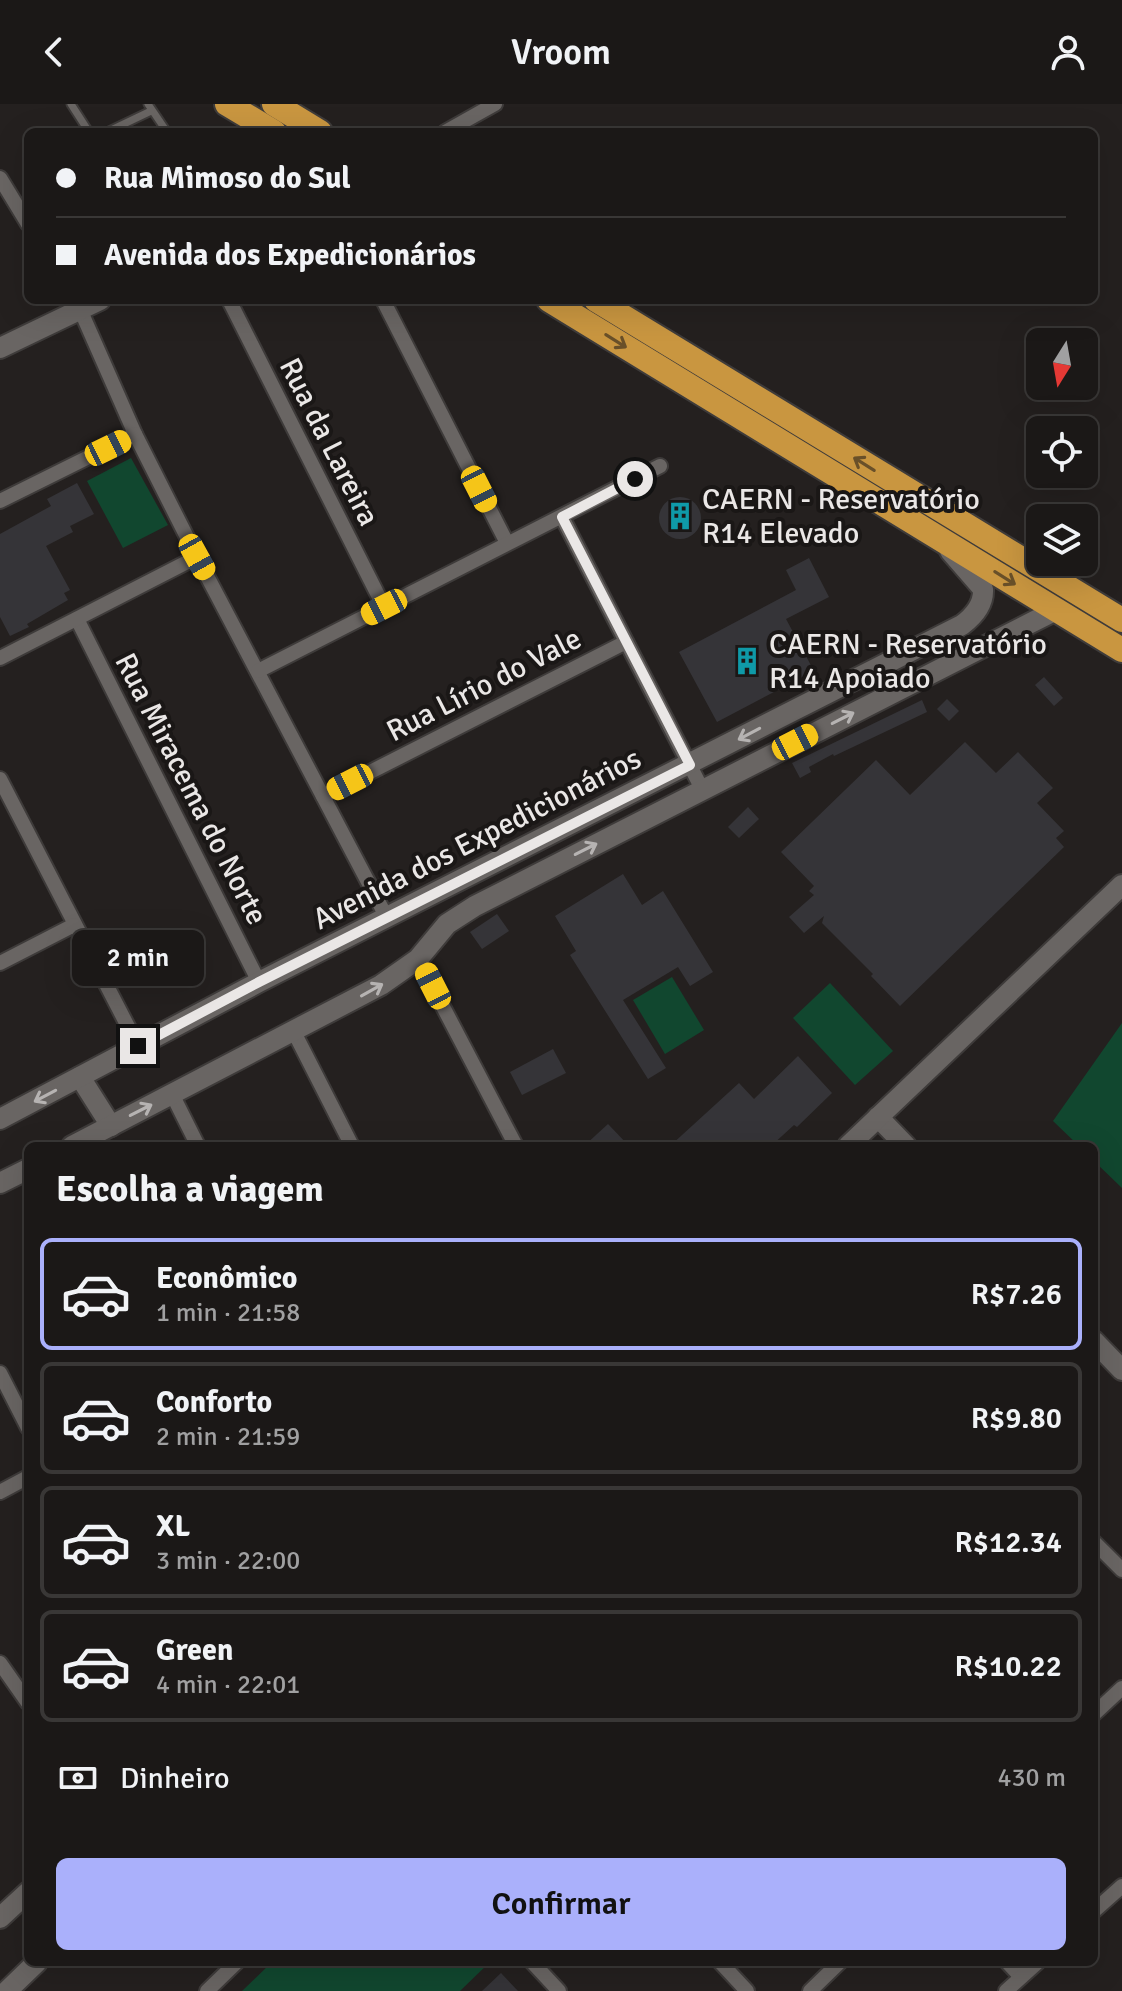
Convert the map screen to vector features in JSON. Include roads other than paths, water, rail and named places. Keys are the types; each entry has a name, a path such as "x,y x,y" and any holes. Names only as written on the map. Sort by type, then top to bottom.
{"highway":[{"path":"227,104 267,128"},
{"path":"274,104 313,128"},
{"path":"556,304 1122,650"},
{"path":"603,304 1122,620"}],"street":[{"path":"452,128 495,104"},
{"path":"0,178 6,202 24,220"},
{"path":"0,348 84,304"},
{"path":"86,304 135,434 387,918"},
{"name":"Rua da Lareira","path":"231,304 384,607"},
{"path":"385,304 507,543"},
{"path":"0,501 135,434"},
{"path":"258,671 660,466"},
{"path":"562,517 702,789"},
{"name":"Avenida dos Expedicionários","path":"0,1119 259,982 962,625 977,612 983,592 980,584 933,533"},
{"path":"0,658 197,557"},
{"name":"Avenida dos Expedicionários","path":"80,1142 381,985 418,959 436,936 460,914 1056,610"},
{"name":"Rua Miracema do Norte","path":"77,619 259,982"},
{"name":"Rua Lírio do Vale","path":"323,796 626,642"},
{"path":"866,674 880,699"},
{"path":"0,779 138,1046"},
{"path":"869,1142 882,1121 1122,885"},
{"path":"853,1142 882,1121 1122,903"},
{"path":"0,963 74,925"},
{"path":"418,959 514,1142"},
{"path":"294,1032 350,1142"},
{"path":"80,1077 111,1126"},
{"path":"172,1094 196,1142"},
{"path":"882,1121 902,1142"},
{"path":"0,1183 24,1171"},
{"path":"1098,1345 1122,1370"},
{"path":"0,1373 24,1420"},
{"path":"0,1492 24,1479"},
{"path":"1098,1546 1122,1570"},
{"path":"0,1663 24,1697"},
{"path":"1098,1710 1122,1688"},
{"path":"1098,1908 1119,1893"},
{"path":"2,1911 24,1895"},
{"path":"7,1991 33,1966"},
{"path":"207,1991 233,1966"},
{"path":"536,1966 559,1991"},
{"path":"724,1966 747,1991"},
{"path":"810,1991 836,1966"},
{"path":"1011,1966 1021,1977"},
{"path":"1006,1991 1033,1966"}],"lane":[{"path":"71,104 86,128"},
{"path":"114,128 150,108 164,128"}],"place":[{"name":"CAERN - Reservatório R14 Elevado","path":"680,516"},
{"name":"CAERN - Reservatório R14 Apoiado","path":"747,661"}]}
